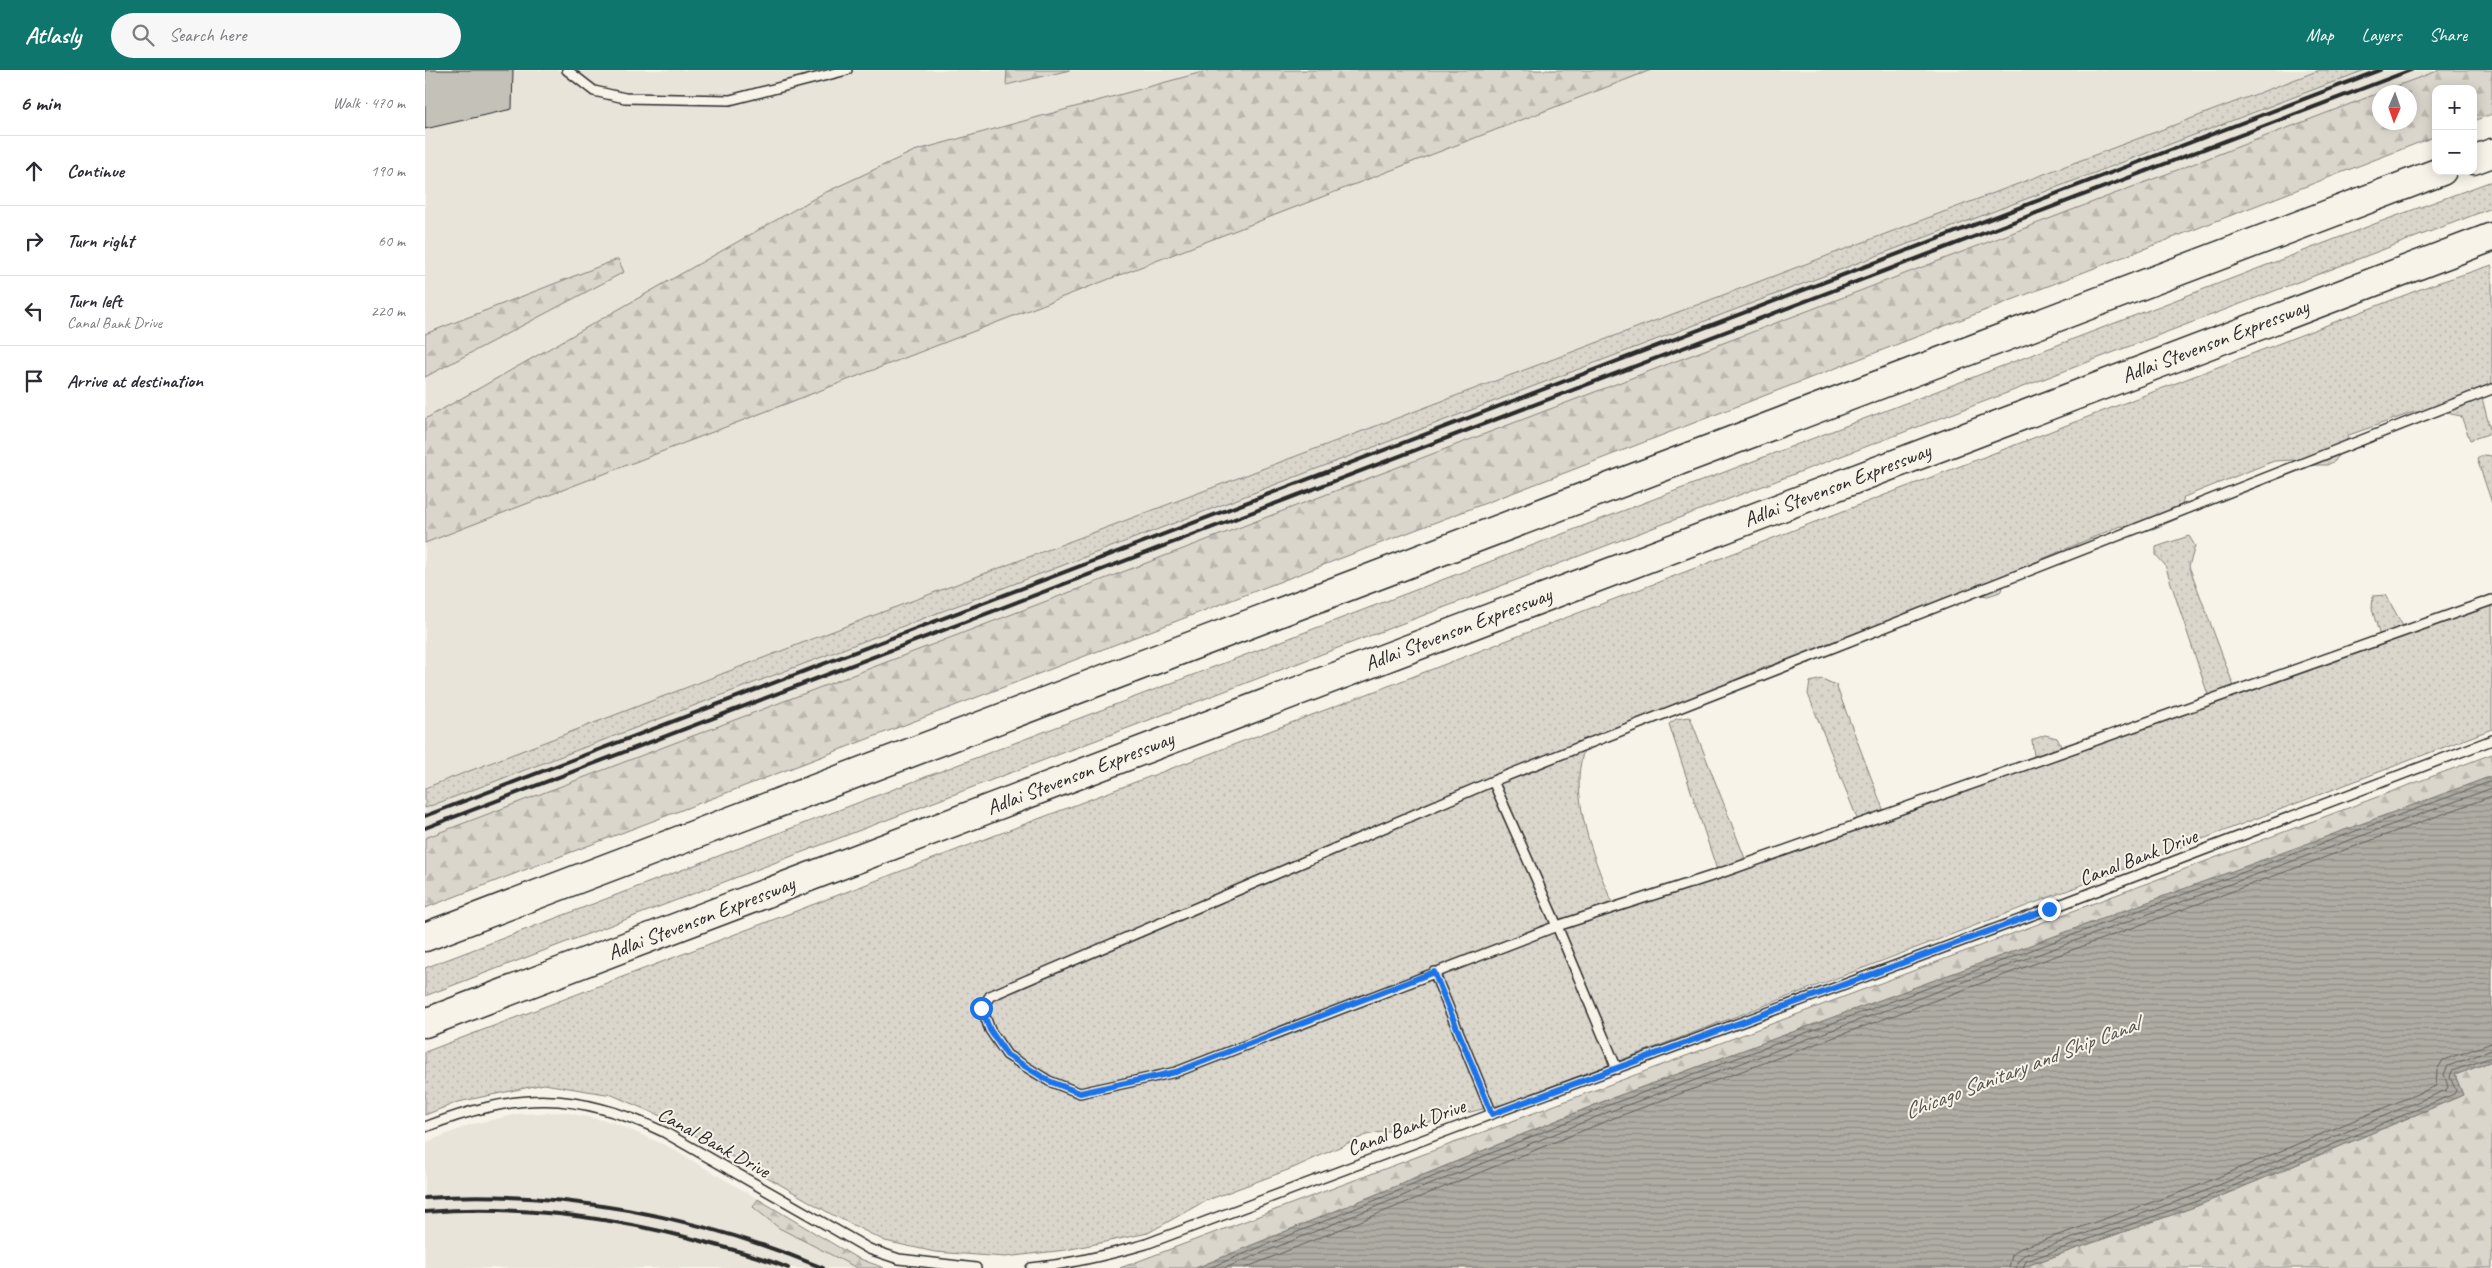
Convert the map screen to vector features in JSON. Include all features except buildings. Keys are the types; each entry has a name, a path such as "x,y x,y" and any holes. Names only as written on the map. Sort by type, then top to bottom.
{"highway":[{"path":"2477,158 2492,152"},
{"path":"425,937 2432,175"},
{"name":"Adlai Stevenson Expressway","path":"425,1023 2492,237"}],"lane":[{"path":"567,70 594,91 625,98 730,100 847,70"},
{"path":"2492,389 1493,781 990,996 981,1008 990,1030 1007,1055 1049,1081 1080,1093 1176,1072 1557,926 1715,875 2492,600"},
{"name":"Canal Bank Drive","path":"1031,1268 1060,1265 1106,1256 1146,1244 1492,1114 2049,909 2492,740"},
{"path":"1493,781 1617,1069"},
{"path":"1434,972 1492,1114"},
{"name":"Canal Bank Drive","path":"425,1127 481,1108 508,1102 572,1101 603,1108 632,1117 664,1132 869,1249 899,1259 976,1268"}],"shaded area":[{"path":"425,70 1007,70 1007,85 1070,70 2320,70 888,610 425,788"},
{"path":"2365,70 2440,70 2401,85 2372,85 2372,96 425,838 425,808"},
{"path":"564,1112 612,1122 667,1146 758,1199 753,1207 779,1228 857,1268 425,1268 425,1143 469,1125 518,1114"}],"green space":[{"path":"1007,70 1070,70 1006,85"},
{"path":"1210,70 1651,70 425,543 425,419 822,194 914,151"},
{"path":"2320,70 2365,70 425,808 425,788 888,610"},
{"path":"2440,70 2492,70 2492,114 2477,120 2477,85 2432,85 2432,138 1567,472 425,908 425,838 2372,96 2372,130 2417,130 2417,85 2399,85"},
{"path":"2492,181 2492,208 425,996 425,968 2385,220"},
{"path":"618,259 624,272 425,377 425,334"},
{"path":"2492,265 2492,385 2480,390 2491,433 2470,440 2461,416 2441,412 2414,412 2349,435 2335,461 2327,465 2309,465 2292,460 2274,461 2184,497 2179,518 2153,529 2120,526 2014,571 2000,592 1988,596 1966,593 1821,646 1810,663 1767,666 1689,700 1586,741 1581,760 1580,796 1582,813 1591,846 1615,910 1719,876 1669,724 1676,719 1690,717 1748,866 1860,826 1808,694 1810,682 1822,679 1836,685 1886,817 2035,763 2032,740 2045,735 2057,738 2066,756 2210,701 2165,565 2156,555 2156,547 2189,536 2195,546 2189,566 2236,692 2381,640 2372,609 2373,596 2386,595 2405,630 2492,597 2492,729 1511,1102 1414,1126 1366,1135 1293,1168 1205,1201 1148,1233 1066,1250 1005,1257 935,1252 885,1241 831,1214 665,1118 612,1095 544,1084 458,1102 425,1115 425,1052 1404,680 2431,285"},
{"path":"2483,455 2492,456 2492,503 2477,459"},
{"path":"2492,754 2492,776 1607,1100 1196,1268 1120,1268"},
{"path":"2492,1061 2492,1268 2021,1268 2197,1206 2463,1095 2455,1075"},
{"path":"758,1199 855,1257 884,1268 857,1268 779,1228 753,1207"}],"water":[{"name":"Chicago Sanitary and Ship Canal","path":"2492,776 2492,1061 2455,1075 2463,1095 2197,1206 2021,1268 1196,1268 1607,1100"}],"railway":[{"path":"425,816 2380,70"},
{"path":"425,828 2411,70"},
{"path":"425,1198 476,1196 527,1198 578,1202 628,1210 727,1234 823,1268"},
{"path":"425,1212 500,1210 575,1216 687,1237 756,1256 788,1268"}],"route":[{"path":"981,1008 990,1030 1007,1055 1049,1081 1080,1093 1176,1072 1434,972 1492,1114 2049,909"}]}
